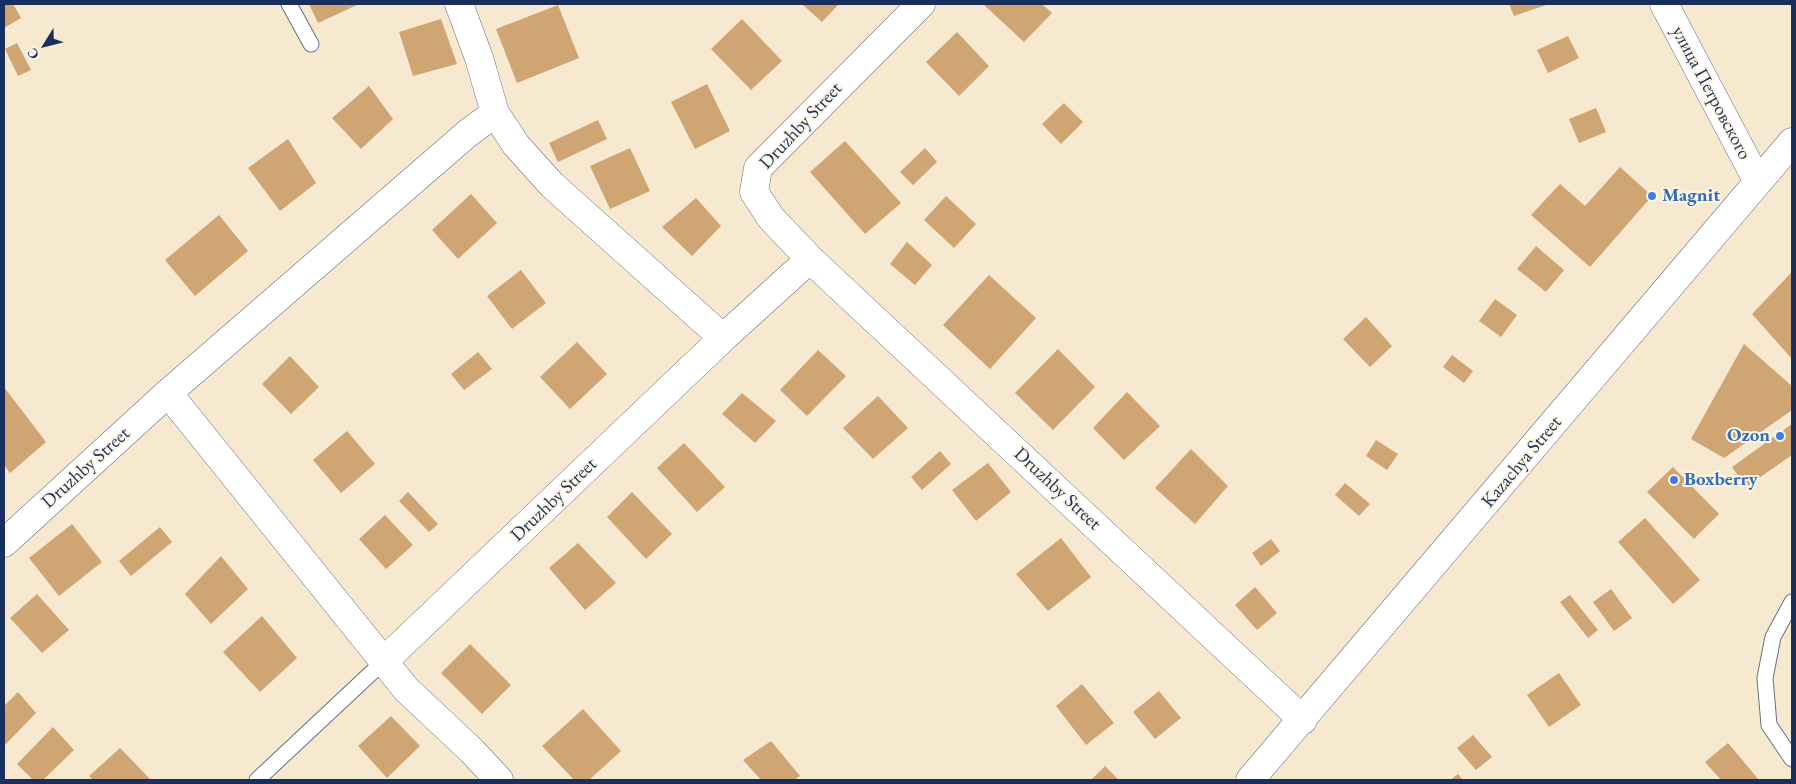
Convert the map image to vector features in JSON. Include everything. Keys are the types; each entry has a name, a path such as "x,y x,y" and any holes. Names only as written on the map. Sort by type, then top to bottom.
{"street":[{"path":"459,4 479,58 495,113 516,145 552,185 723,338"},
{"name":"Druzhby Street","path":"921,4 758,168 754,192 771,218 810,259 1303,720"},
{"name":"улица Петровского","path":"1664,4 1758,182"},
{"name":"Druzhby Street","path":"4,542 168,393 468,133 495,113"},
{"name":"Kazachya Street","path":"1250,780 1303,720 1792,142"},
{"name":"Druzhby Street","path":"384,662 723,338 810,259"},
{"path":"168,393 406,689 472,751 499,780"}],"lane":[{"path":"289,4 311,44"},
{"path":"1792,602 1774,637 1765,678 1769,725 1792,759"},
{"path":"257,780 384,662"}],"building":[{"path":"4,4 13,4 21,18 4,28"},
{"path":"309,4 359,4 318,23"},
{"path":"802,4 839,4 822,22"},
{"path":"983,4 1042,4 1052,13 1024,42"},
{"path":"1509,4 1549,4 1514,16"},
{"path":"558,5 579,58 517,83 496,29"},
{"path":"441,19 457,64 413,76 399,32"},
{"path":"742,19 782,61 751,90 711,49"},
{"path":"957,32 989,66 959,96 926,62"},
{"path":"1568,36 1579,58 1548,73 1537,50"},
{"path":"17,43 31,70 18,76 5,49"},
{"path":"707,84 730,131 695,149 671,102"},
{"path":"369,86 393,119 361,149 332,118"},
{"path":"1064,103 1083,122 1061,144 1042,124"},
{"path":"1596,108 1606,132 1579,143 1569,119"},
{"path":"598,120 607,139 558,162 549,143"},
{"path":"288,139 316,183 280,211 248,168"},
{"path":"845,141 901,203 865,234 810,172"},
{"path":"630,148 650,191 610,209 590,166"},
{"path":"925,148 937,162 913,185 900,172"},
{"path":"1620,167 1652,196 1590,267 1531,215 1560,184 1585,206"},
{"path":"471,194 497,223 458,259 432,230"},
{"path":"946,196 976,224 954,248 924,220"},
{"path":"696,198 721,226 692,256 662,227"},
{"path":"219,215 248,251 195,296 165,260"},
{"path":"907,242 932,265 915,285 890,264"},
{"path":"1536,246 1564,270 1546,292 1517,269"},
{"path":"521,270 546,303 512,329 487,296"},
{"path":"1792,272 1792,359 1752,314"},
{"path":"989,275 1036,318 990,369 943,325"},
{"path":"1495,299 1517,315 1501,337 1479,321"},
{"path":"1366,317 1392,346 1370,367 1343,339"},
{"path":"577,342 607,374 570,409 540,377"},
{"path":"1744,344 1792,386 1792,410 1724,458 1691,439"},
{"path":"1058,349 1095,387 1053,430 1015,393"},
{"path":"818,350 846,376 807,416 780,390"},
{"path":"478,352 492,369 464,390 451,374"},
{"path":"1452,355 1473,371 1464,383 1443,367"},
{"path":"290,356 319,387 291,414 262,384"},
{"path":"4,387 46,442 10,473 4,465"},
{"path":"1127,392 1160,426 1124,460 1093,428"},
{"path":"742,393 776,421 755,443 722,414"},
{"path":"878,396 908,428 873,459 843,428"},
{"path":"1792,424 1792,455 1746,487 1732,467"},
{"path":"347,431 375,464 341,493 313,460"},
{"path":"1376,440 1398,454 1387,470 1366,456"},
{"path":"684,443 725,487 697,512 657,468"},
{"path":"1191,449 1228,486 1195,524 1155,488"},
{"path":"940,451 951,464 922,490 911,477"},
{"path":"988,463 1011,492 976,521 952,490"},
{"path":"1673,467 1719,514 1694,539 1647,492"},
{"path":"1345,483 1370,504 1359,516 1335,495"},
{"path":"408,492 438,524 429,532 399,501"},
{"path":"632,492 672,534 646,559 607,517"},
{"path":"385,515 413,545 386,569 359,539"},
{"path":"1645,518 1700,580 1673,604 1618,542"},
{"path":"72,524 102,562 59,596 29,558"},
{"path":"160,527 172,542 131,576 119,561"},
{"path":"1061,538 1091,577 1048,611 1016,574"},
{"path":"1271,539 1280,551 1261,566 1252,553"},
{"path":"578,543 616,583 585,610 549,568"},
{"path":"221,556 248,589 211,624 185,594"},
{"path":"1255,587 1277,613 1257,630 1235,605"},
{"path":"1611,589 1632,618 1614,631 1593,602"},
{"path":"37,594 69,630 42,653 10,618"},
{"path":"1570,595 1598,630 1588,638 1560,602"},
{"path":"262,616 297,658 260,692 223,652"},
{"path":"470,644 511,685 482,714 441,673"},
{"path":"1559,673 1581,705 1549,727 1527,695"},
{"path":"1082,684 1114,723 1086,745 1056,706"},
{"path":"1159,691 1181,718 1155,739 1133,712"},
{"path":"18,692 36,713 4,746 4,706"},
{"path":"583,709 621,751 589,780 574,780 542,746"},
{"path":"391,716 420,746 387,778 358,746"},
{"path":"53,727 74,750 43,780 33,780 17,764"},
{"path":"1473,735 1492,757 1476,770 1457,748"},
{"path":"771,741 800,776 794,780 761,780 743,760"},
{"path":"1728,743 1759,780 1721,780 1705,762"},
{"path":"120,748 151,780 93,780 89,776"},
{"path":"1105,766 1119,780 1091,780"},
{"path":"1458,774 1463,780 1450,780"}],"place":[{"name":"Magnit","path":"1652,196"},
{"name":"Ozon","path":"1780,436"},
{"name":"Boxberry","path":"1674,480"}]}
